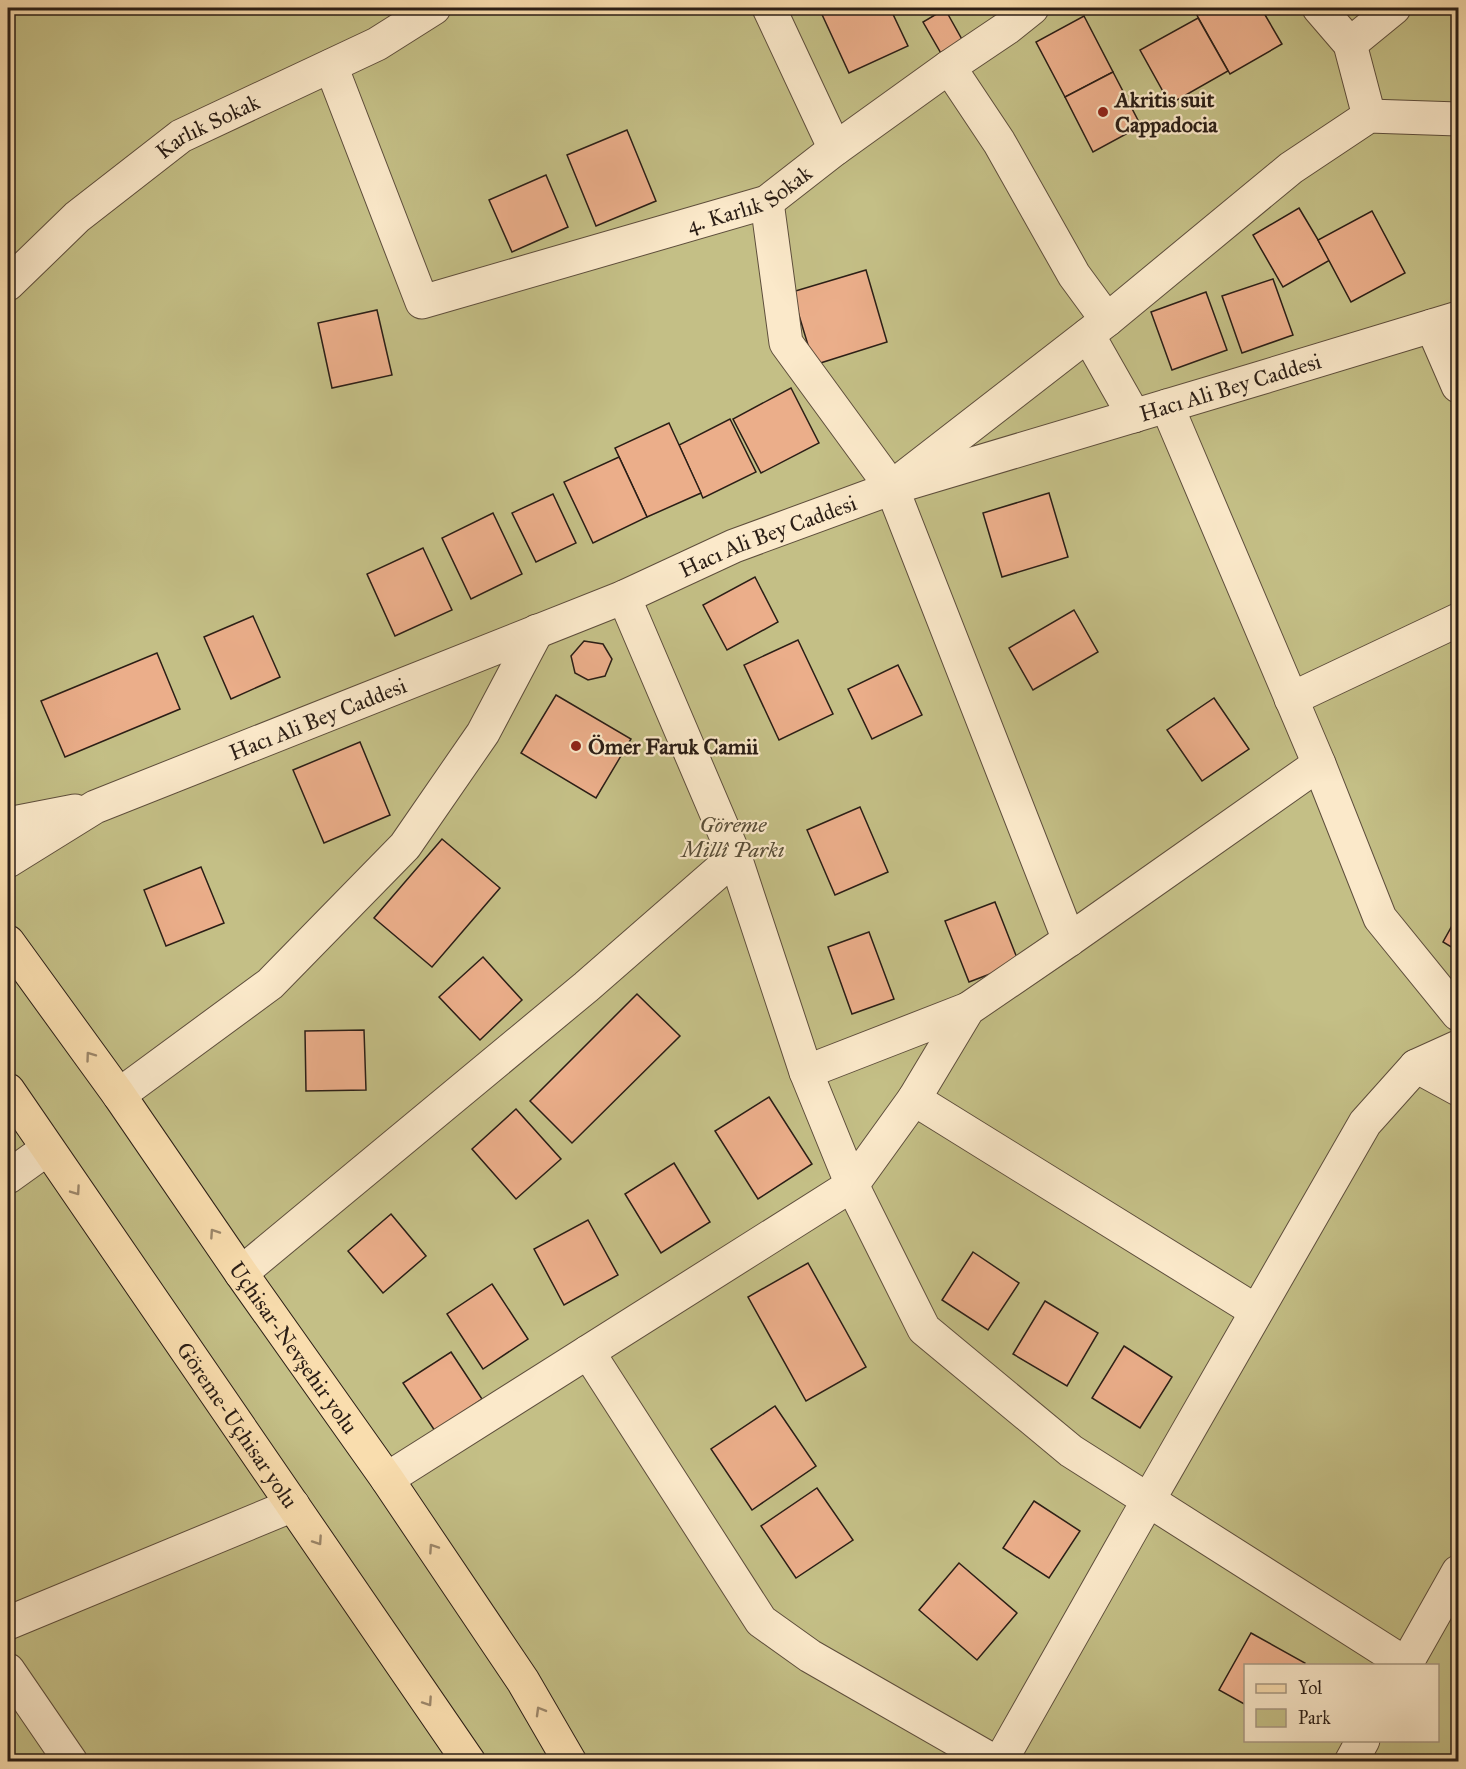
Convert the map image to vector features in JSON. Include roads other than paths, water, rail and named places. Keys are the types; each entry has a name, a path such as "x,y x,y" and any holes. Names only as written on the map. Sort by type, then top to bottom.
{"main road":[{"name":"Uçhisar-Nevşehir yolu","path":"8,942 119,1095 241,1273 387,1479 523,1681 570,1761"},
{"name":"Göreme-Uçhisar yolu","path":"8,1090 469,1761"}],"street":[{"name":"Karlık Sokak","path":"8,284 77,217 181,136 377,44 434,8"},
{"path":"769,8 835,149"},
{"name":"4. Karlık Sokak","path":"331,66 422,302 767,202 835,149 1032,8"},
{"path":"1319,8 1350,44 1369,116"},
{"path":"1350,44 1394,8"},
{"path":"949,67 999,142 1074,275 1134,416"},
{"path":"892,488 1097,328 1291,168 1369,116 1458,119"},
{"path":"767,202 786,343 892,488 1069,940"},
{"path":"1445,322 1458,386"},
{"name":"Hacı Ali Bey Caddesi","path":"95,807 624,597 734,546 892,488 1445,322"},
{"path":"1167,406 1319,764 1380,918 1458,1014"},
{"path":"624,597 735,857 806,1072 852,1185 924,1329 1071,1451 1404,1664"},
{"path":"1291,699 1458,620"},
{"path":"119,1095 270,984 405,846 483,733 537,631"},
{"path":"806,1072 968,1009 1319,764"},
{"path":"8,824 95,807"},
{"path":"8,861 95,807"},
{"path":"241,1273 586,987 735,857"},
{"path":"387,1479 852,1185 914,1099 968,1009"},
{"path":"1000,1761 1365,1123 1416,1066 1458,1047"},
{"path":"1416,1066 1458,1089"},
{"path":"914,1099 1256,1311"},
{"path":"8,1177 47,1149"},
{"path":"588,1352 761,1621 810,1656 995,1761"},
{"path":"8,1623 293,1505"},
{"path":"1407,1664 1458,1572"},
{"path":"8,1670 71,1761"},
{"path":"1351,1761 1362,1742"}],"place":[{"name":"Akritis suit Cappadocia","path":"1103,112"},
{"name":"Ömer Faruk Camii","path":"576,746"}],"park label":[{"name":"Göreme Millî Parkı","path":"733,836"}]}
